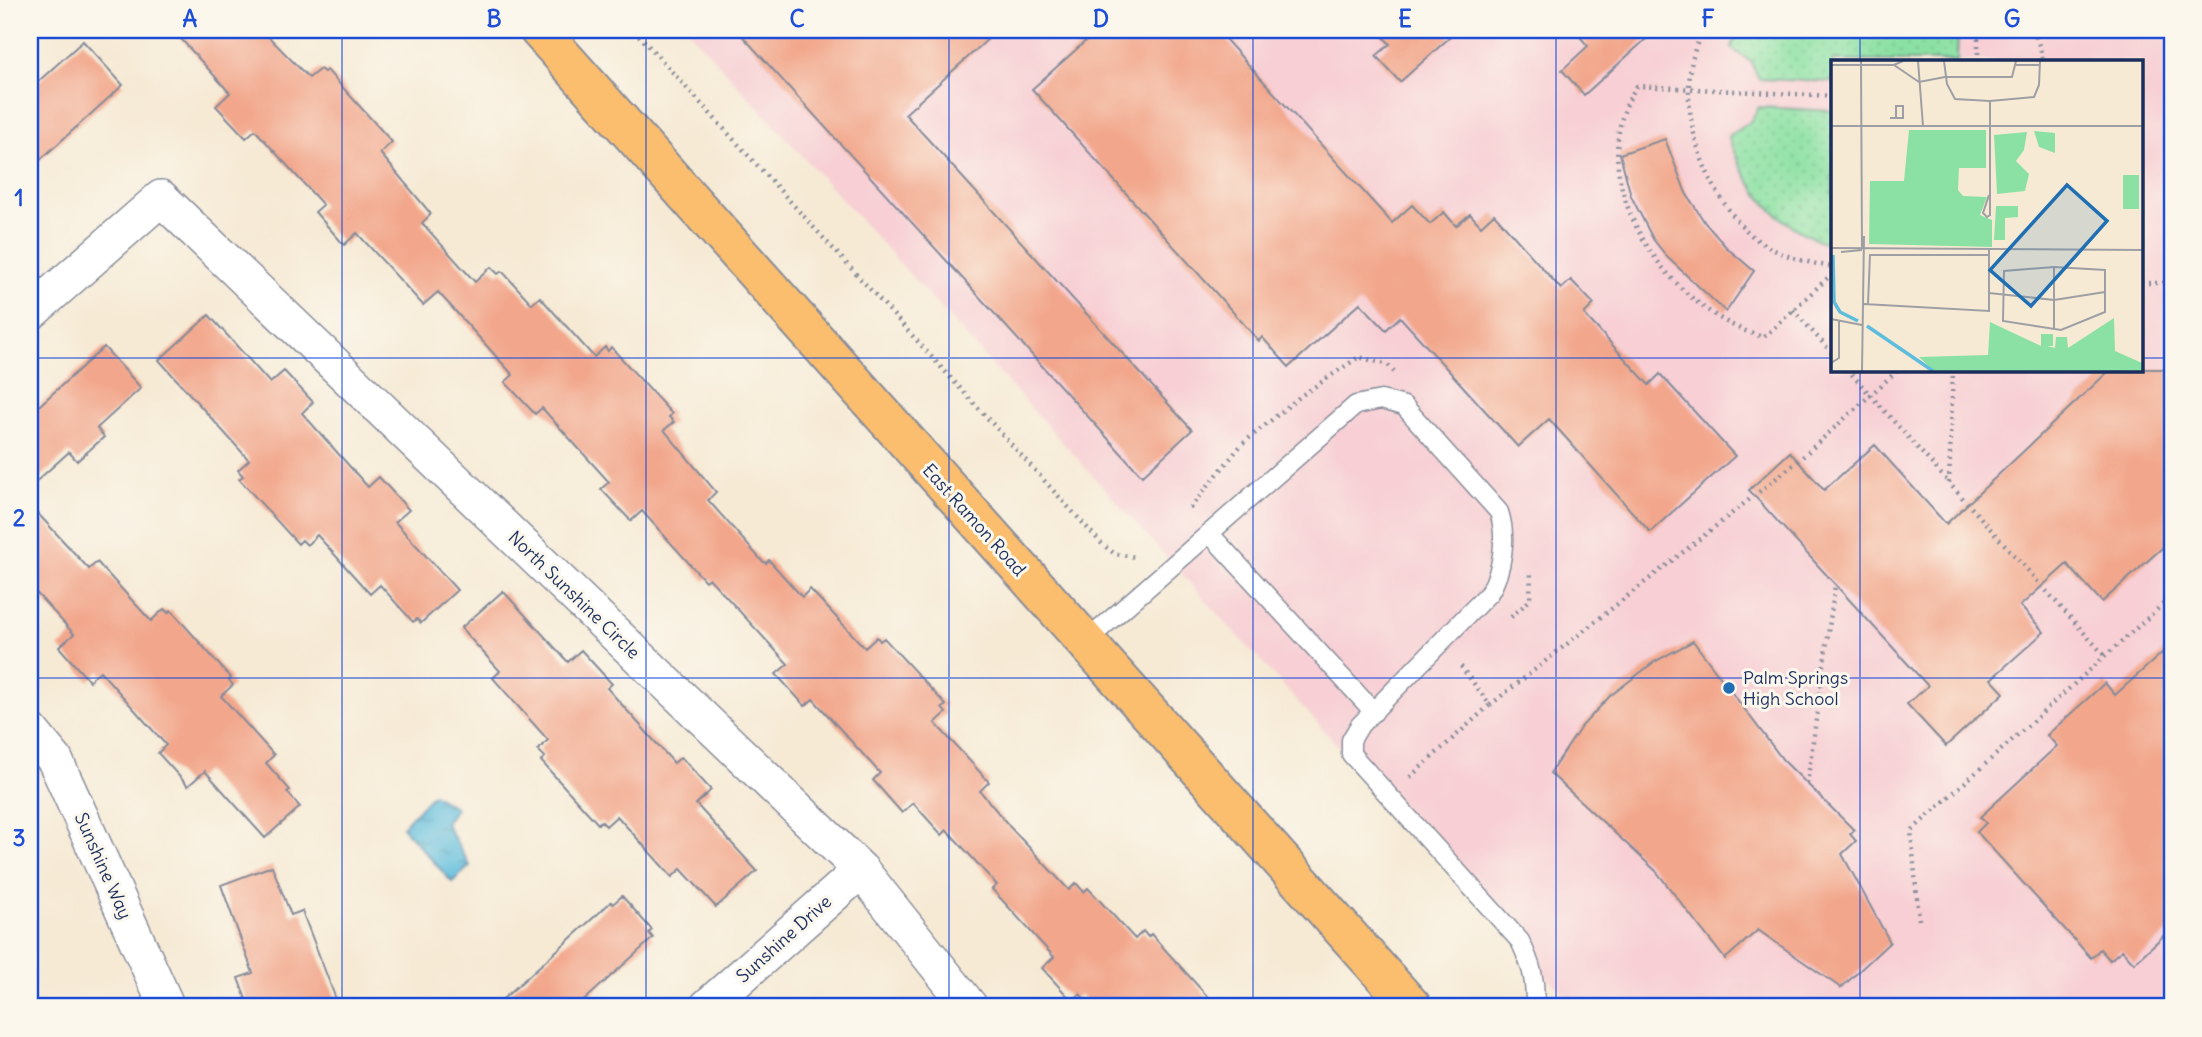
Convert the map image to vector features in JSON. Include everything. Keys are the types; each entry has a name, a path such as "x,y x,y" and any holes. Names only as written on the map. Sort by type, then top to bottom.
{"main road":[{"name":"East Ramon Road","path":"539,30 1412,1007"}],"street":[{"name":"North Sunshine Circle","path":"30,313 160,198 861,870 970,1007"},
{"name":"Sunshine Way","path":"30,730 55,760 167,1007"},
{"name":"Sunshine Drive","path":"707,1007 861,870"}],"lane":[{"path":"1084,643 1356,405 1381,400 1404,406 1499,512 1502,523 1500,563 1497,580 1489,593 1374,712 1351,740 1351,754 1520,941 1536,986 1534,1007"},
{"path":"1209,533 1374,712"}],"path":[{"path":"634,30 1102,544 1115,554 1139,556"},
{"path":"1703,30 1695,46 1691,89 1695,139 1731,212 1751,234 1781,254 1831,266"},
{"path":"1978,30 1978,60"},
{"path":"2034,30 2044,60"},
{"path":"1831,96 1637,86 1626,101 1615,148 1623,197 1660,263 1684,292 1716,318 1739,331 1764,337 1831,275"},
{"path":"2142,283 2172,283"},
{"path":"1793,310 1831,352"},
{"path":"1186,513 1242,444 1302,395 1359,357 1388,365 1397,374"},
{"path":"1849,371 2105,656"},
{"path":"1388,797 1490,705 1798,461 1897,371"},
{"path":"1949,483 1953,371"},
{"path":"1509,618 1530,600 1532,561"},
{"path":"1807,784 1835,584"},
{"path":"1919,920 1911,831 2172,596"},
{"path":"1468,654 1458,663 1490,705"}],"shaded area":[{"name":"Palm Springs High School","path":"688,30 2172,30 2172,1007 1575,1007"}],"green space":[{"path":"1740,30 1958,30 1957,60 1831,60 1831,82 1759,79 1751,62 1731,48"},
{"path":"1759,107 1831,111 1831,244 1796,229 1766,204 1754,189 1728,136 1750,122"}],"water":[{"path":"433,794 456,808 445,822 470,866 452,882 402,827"}],"building":[{"path":"173,30 262,30 309,78 320,69 324,72 327,70 392,142 380,153 431,214 422,223 475,282 491,267 498,274 502,271 532,304 540,297 594,357 605,347 608,351 611,347 672,414 669,417 674,422 664,430 716,492 708,500 762,561 766,563 769,560 802,597 810,589 865,648 877,637 880,641 884,638 946,705 942,708 946,713 935,723 989,782 980,791 1010,827 1069,890 1076,883 1084,892 1088,888 1135,939 1143,931 1148,937 1151,934 1217,1007 1091,1007 1080,994 1072,1001 1042,968 1054,957 992,889 997,885 947,830 942,835 913,803 902,813 873,780 880,773 813,699 805,706 776,674 788,664 709,578 705,581 642,511 631,521 601,489 609,482 542,408 535,414 505,382 513,375 438,292 423,305 357,233 344,245 315,212 323,205 255,130 246,138 216,106 230,93"},
{"path":"737,30 998,30 905,114 1192,430 1142,476"},
{"path":"1098,30 1217,30 1392,223 1412,205 1430,224 1444,212 1456,226 1470,214 1481,226 1494,214 1561,289 1571,280 1594,304 1584,314 1649,385 1660,374 1735,456 1650,532 1549,419 1518,447 1400,317 1386,330 1360,303 1289,367 1262,337 1259,341 1032,89"},
{"path":"1377,30 1458,30 1400,82 1376,56 1390,44"},
{"path":"1574,30 1656,30 1584,95 1562,70 1588,46"},
{"path":"83,41 123,85 30,169 30,89"},
{"path":"1665,139 1686,193 1705,223 1727,248 1754,271 1726,312 1668,258 1653,239 1631,196 1620,154"},
{"path":"209,315 270,383 284,371 313,402 302,413 368,487 379,477 409,510 395,522 457,590 421,623 417,619 413,622 380,585 370,594 317,535 307,545 302,540 298,544 239,479 243,476 238,470 249,460 159,360"},
{"path":"104,347 141,388 97,428 104,437 77,461 69,452 30,487 30,414"},
{"path":"2172,369 2172,539 2102,602 2067,564 2020,606 2044,632 1991,679 2004,693 1946,746 1907,704 1928,686 1749,490 1790,452 1824,490 1875,445 1946,524 2109,371"},
{"path":"30,505 89,569 97,562 151,621 164,609 168,613 171,610 231,678 229,680 233,685 221,696 274,755 266,763 290,790 287,792 300,807 265,838 205,771 188,786 158,753 166,745 100,671 89,681 59,647 74,634 30,586"},
{"path":"503,591 568,662 581,650 612,684 607,688 674,763 681,757 711,790 696,804 757,871 716,907 681,869 672,877 617,816 606,826 601,821 598,824 541,761 545,757 538,750 548,740 493,678 500,671 461,628"},
{"path":"1693,641 1783,760 1854,830 1850,834 1856,841 1842,854 1890,942 1841,988 1758,930 1725,959 1656,871 1550,773 1581,727 1610,696 1654,662"},
{"path":"2172,644 2172,928 2134,963 2122,950 2110,960 2100,949 2091,958 1977,832 1986,823 1980,817 2057,746 2047,735 2105,683 2115,695"},
{"path":"272,866 291,915 302,911 339,1007 249,1007 238,978 253,973 221,885"},
{"path":"622,896 652,930 649,933 653,938 577,1007 494,1007 611,902 613,904"}],"place":[{"name":"Palm Springs High School","path":"1729,688"}]}
